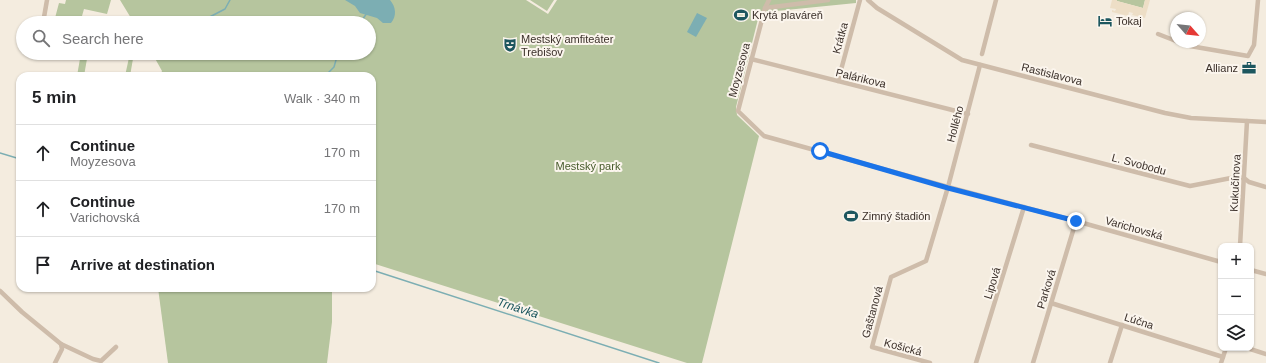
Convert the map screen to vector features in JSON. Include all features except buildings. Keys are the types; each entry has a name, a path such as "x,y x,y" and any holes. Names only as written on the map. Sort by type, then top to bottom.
{"street":[{"path":"44,16 47,0"},
{"name":"Moyzesova","path":"769,0 765,8 751,59 738,111 740,115 764,136 948,188"},
{"path":"765,8 828,0"},
{"name":"Krátka","path":"838,81 860,0"},
{"name":"Rastislavova","path":"868,0 877,8 962,60 1165,113 1191,118 1266,122"},
{"path":"982,54 996,0"},
{"path":"1202,48 1248,56 1254,45 1258,0"},
{"path":"1158,34 1170,39"},
{"name":"Palárikova","path":"751,59 968,114"},
{"name":"Hollého","path":"948,188 980,65"},
{"name":"Kukučínova","path":"1240,243 1247,121"},
{"name":"L. Svobodu","path":"1031,145 1190,186 1231,178 1244,178"},
{"path":"1244,178 1249,182 1266,186"},
{"name":"Varichovská","path":"948,188 1076,221 1218,261"},
{"name":"Gaštanová","path":"872,347 891,277 926,261 948,188"},
{"name":"Lipová","path":"976,363 1024,207"},
{"name":"Parková","path":"1033,363 1076,221"},
{"path":"1254,271 1266,274"},
{"path":"0,291 22,312 61,344 93,359 101,360 116,347"},
{"name":"Lúčna","path":"1051,303 1223,357"},
{"path":"1110,363 1122,325"},
{"path":"55,363 62,350 61,344"},
{"name":"Košická","path":"872,347 930,363"},
{"path":"1254,350 1266,354"},
{"path":"1221,363 1225,351"}],"green space":[{"path":"66,0 111,0 107,14 84,9 82,16 56,16 59,3 65,4"},
{"name":"Mestský park","path":"120,0 526,0 548,14 557,0 856,0 856,3 766,12 760,11 736,107 737,115 759,136 702,363 687,363 376,264 376,72 162,72 156,60 376,60 376,16 130,16"},
{"path":"530,0 554,0 547,11"},
{"path":"1117,0 1145,0 1143,8"},
{"path":"80,60 87,60 85,72 78,72"},
{"path":"128,60 133,60 131,72 126,72"},
{"path":"159,292 332,292 332,322 327,363 168,363"}],"shaded area":[{"path":"1112,0 1117,0 1143,8 1145,0 1150,0 1145,18 1132,15 1133,13 1129,12 1128,16 1112,12 1112,10 1115,11 1116,9 1110,8"}],"water":[{"path":"345,0 390,0 395,9 395,14 391,23 383,23 376,18 376,16 360,13 355,6"},
{"path":"697,13 707,18 696,37 687,32"}],"waterway":[{"path":"212,16 225,9 230,0"},
{"path":"329,72 334,67 336,60"},
{"name":"Trnávka","path":"0,153 16,158"},
{"name":"Trnávka","path":"376,271 659,363"}],"place":[{"name":"Krytá plaváreň","path":"741,15"},
{"name":"Tokaj","path":"1105,21"},
{"name":"Mestský amfiteáter Trebišov","path":"510,45"},
{"name":"Allianz","path":"1249,68"},
{"name":"Zimný štadión","path":"851,216"}],"route":[{"path":"820,151 948,188 1076,221"}]}
